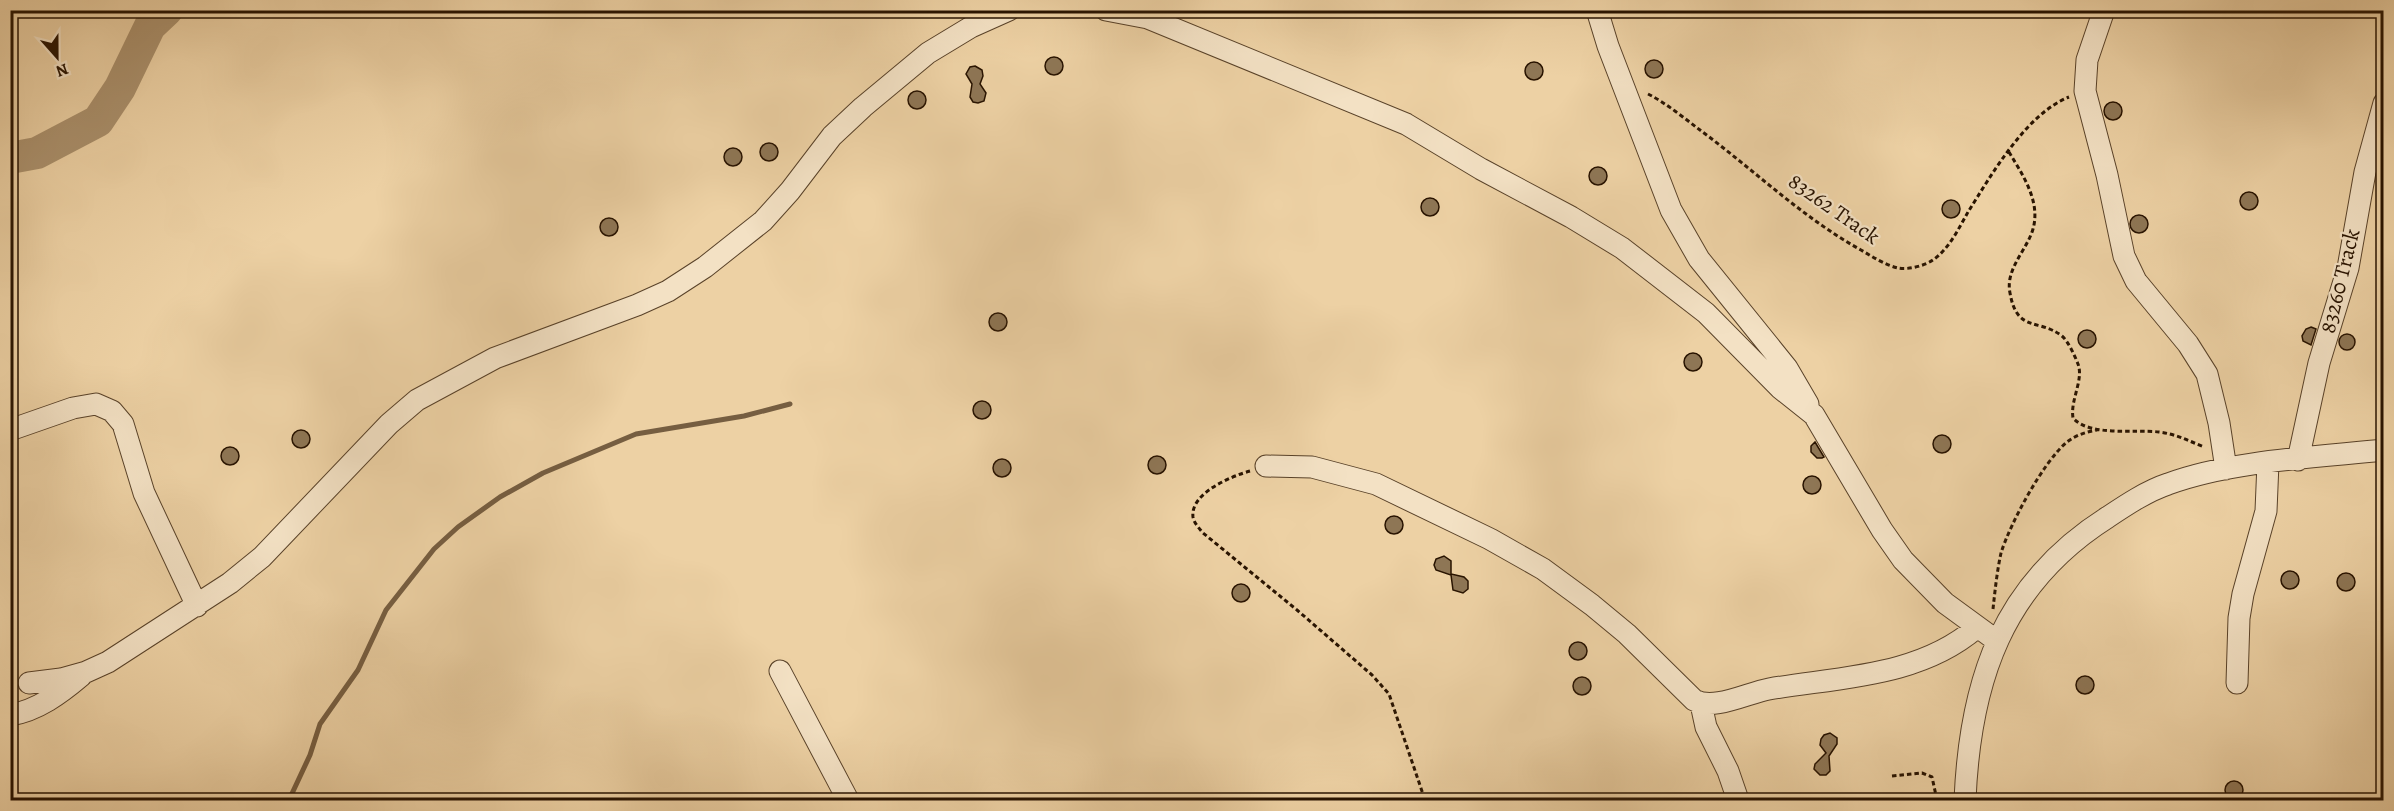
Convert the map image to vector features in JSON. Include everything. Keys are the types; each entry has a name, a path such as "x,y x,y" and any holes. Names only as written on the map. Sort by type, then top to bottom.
{"street":[{"path":"29,682 61,679 86,672 108,662 230,583 261,557 389,424 417,400 495,358 637,305 668,291 705,267 763,221 790,191 832,136 863,107 928,53 971,27 1009,10"},
{"path":"1106,10 1148,18 1406,124 1481,169 1570,217 1622,248 1706,313 1780,388 1814,415"},
{"path":"1597,10 1608,46 1671,210 1683,234 1699,258 1787,368 1882,530 1903,560 1945,603 1987,635"},
{"path":"2104,10 2087,60 2085,91 2107,175 2124,256 2136,281 2188,344 2206,374 2219,423 2224,460"},
{"name":"83260 Track","path":"2298,460 2319,363 2348,268 2362,184 2384,103"},
{"path":"10,430 73,408 96,404 112,411 123,424 144,493 197,606"},
{"path":"1266,466 1312,467 1376,484 1490,539 1543,569 1592,605 1627,634 1694,700 1701,704 1720,702 1768,689 1845,679 1892,669 1955,644 1987,635 2012,614 2035,579 2089,529 2125,506 2167,484 2224,460 2268,463 2384,450"},
{"path":"2237,683 2239,618 2243,594 2266,511 2268,463"},
{"path":"1965,801 1971,729 1987,635"},
{"path":"780,670 848,801"},
{"path":"10,715 58,696 86,672"},
{"path":"1701,704 1706,727 1728,771 1738,801"}],"path":[{"name":"83262 Track","path":"1623,82 1654,97 1846,242 1896,268 1907,269 1932,260 1945,249 2009,152 2041,114 2063,100 2085,91"},
{"path":"2009,152 2030,190 2034,212 2034,228 2014,266 2009,290 2014,308 2026,323 2063,337 2079,367 2073,398 2073,418 2079,424 2104,430"},
{"path":"1987,635 2002,553 2025,500 2047,464 2067,442 2084,432 2104,430 2159,432 2183,437 2224,460"},
{"path":"1266,466 1232,476 1204,493 1193,508 1194,520 1203,533 1298,610 1372,675 1389,694 1425,801"},
{"path":"1892,776 1922,773 1932,777 1937,801"}],"building":[{"path":"1054,57 1060,60 1063,66 1060,72 1054,75 1048,72 1045,66 1048,60"},
{"path":"1654,60 1660,63 1663,69 1660,75 1654,78 1648,75 1645,69 1648,63"},
{"path":"1534,62 1540,65 1543,71 1540,77 1534,80 1528,77 1525,71 1528,65"},
{"path":"975,66 982,70 983,76 980,84 986,93 984,101 978,103 973,102 970,97 972,84 966,74 970,67"},
{"path":"917,91 923,94 926,100 923,106 917,109 911,106 908,100 911,94"},
{"path":"2113,102 2119,105 2122,111 2119,117 2113,120 2107,117 2104,111 2107,105"},
{"path":"769,143 775,146 778,152 775,158 769,161 763,158 760,152 763,146"},
{"path":"733,148 739,151 742,157 739,163 733,166 727,163 724,157 727,151"},
{"path":"1598,167 1604,170 1607,176 1604,182 1598,185 1592,182 1589,176 1592,170"},
{"path":"2249,192 2255,195 2258,201 2255,207 2249,210 2243,207 2240,201 2243,195"},
{"path":"1430,198 1436,201 1439,207 1436,213 1430,216 1424,213 1421,207 1424,201"},
{"path":"1951,200 1957,203 1960,209 1957,215 1951,218 1945,215 1942,209 1945,203"},
{"path":"2139,215 2145,218 2148,224 2145,230 2139,233 2133,230 2130,224 2133,218"},
{"path":"609,218 615,221 618,227 615,233 609,236 603,233 600,227 603,221"},
{"path":"998,313 1004,316 1007,322 1004,328 998,331 992,328 989,322 992,316"},
{"path":"2311,327 2316,329 2311,345 2303,341 2302,336 2306,329"},
{"path":"2087,330 2093,333 2096,339 2093,345 2087,348 2081,345 2078,339 2081,333"},
{"path":"2344,334 2350,334 2355,342 2353,348 2344,350 2339,345 2339,339"},
{"path":"1693,353 1699,356 1702,362 1699,368 1693,371 1687,368 1684,362 1687,356"},
{"path":"982,401 988,404 991,410 988,416 982,419 976,416 973,410 976,404"},
{"path":"301,430 307,433 310,439 307,445 301,448 295,445 292,439 295,433"},
{"path":"1942,435 1948,438 1951,444 1948,450 1942,453 1936,450 1933,444 1936,438"},
{"path":"1815,442 1824,457 1817,458 1811,452 1811,446"},
{"path":"230,447 236,450 239,456 236,462 230,465 224,462 221,456 224,450"},
{"path":"1157,456 1163,459 1166,465 1163,471 1157,474 1151,471 1148,465 1151,459"},
{"path":"1002,459 1008,462 1011,468 1008,474 1002,477 996,474 993,468 996,462"},
{"path":"1812,476 1818,479 1821,485 1818,491 1812,494 1806,491 1803,485 1806,479"},
{"path":"1394,516 1400,519 1403,525 1400,531 1394,534 1388,531 1385,525 1388,519"},
{"path":"1444,556 1451,561 1451,574 1464,577 1468,581 1468,589 1463,593 1453,590 1451,575 1436,570 1434,565 1436,559"},
{"path":"2290,571 2296,574 2299,580 2296,586 2290,589 2284,586 2281,580 2284,574"},
{"path":"2346,573 2352,576 2355,582 2352,588 2346,591 2340,588 2337,582 2340,576"},
{"path":"1241,584 1247,587 1250,593 1247,599 1241,602 1235,599 1232,593 1235,587"},
{"path":"1578,642 1584,645 1587,651 1584,657 1578,660 1572,657 1569,651 1572,645"},
{"path":"2085,676 2091,679 2094,685 2091,691 2085,694 2079,691 2076,685 2079,679"},
{"path":"1582,677 1588,680 1591,686 1588,692 1582,695 1576,692 1573,686 1576,680"},
{"path":"1830,733 1837,738 1837,744 1829,756 1830,771 1826,775 1820,775 1814,769 1815,764 1826,753 1820,745 1821,739"},
{"path":"2234,781 2240,784 2243,790 2240,796 2234,799 2228,796 2225,790 2228,784"}],"waterway":[{"path":"10,158 37,153 98,121 120,88 150,26 167,10"},
{"path":"289,800 310,755 320,724 358,670 386,610 434,549 458,527 500,497 543,473 636,434 744,416 790,404"}]}
